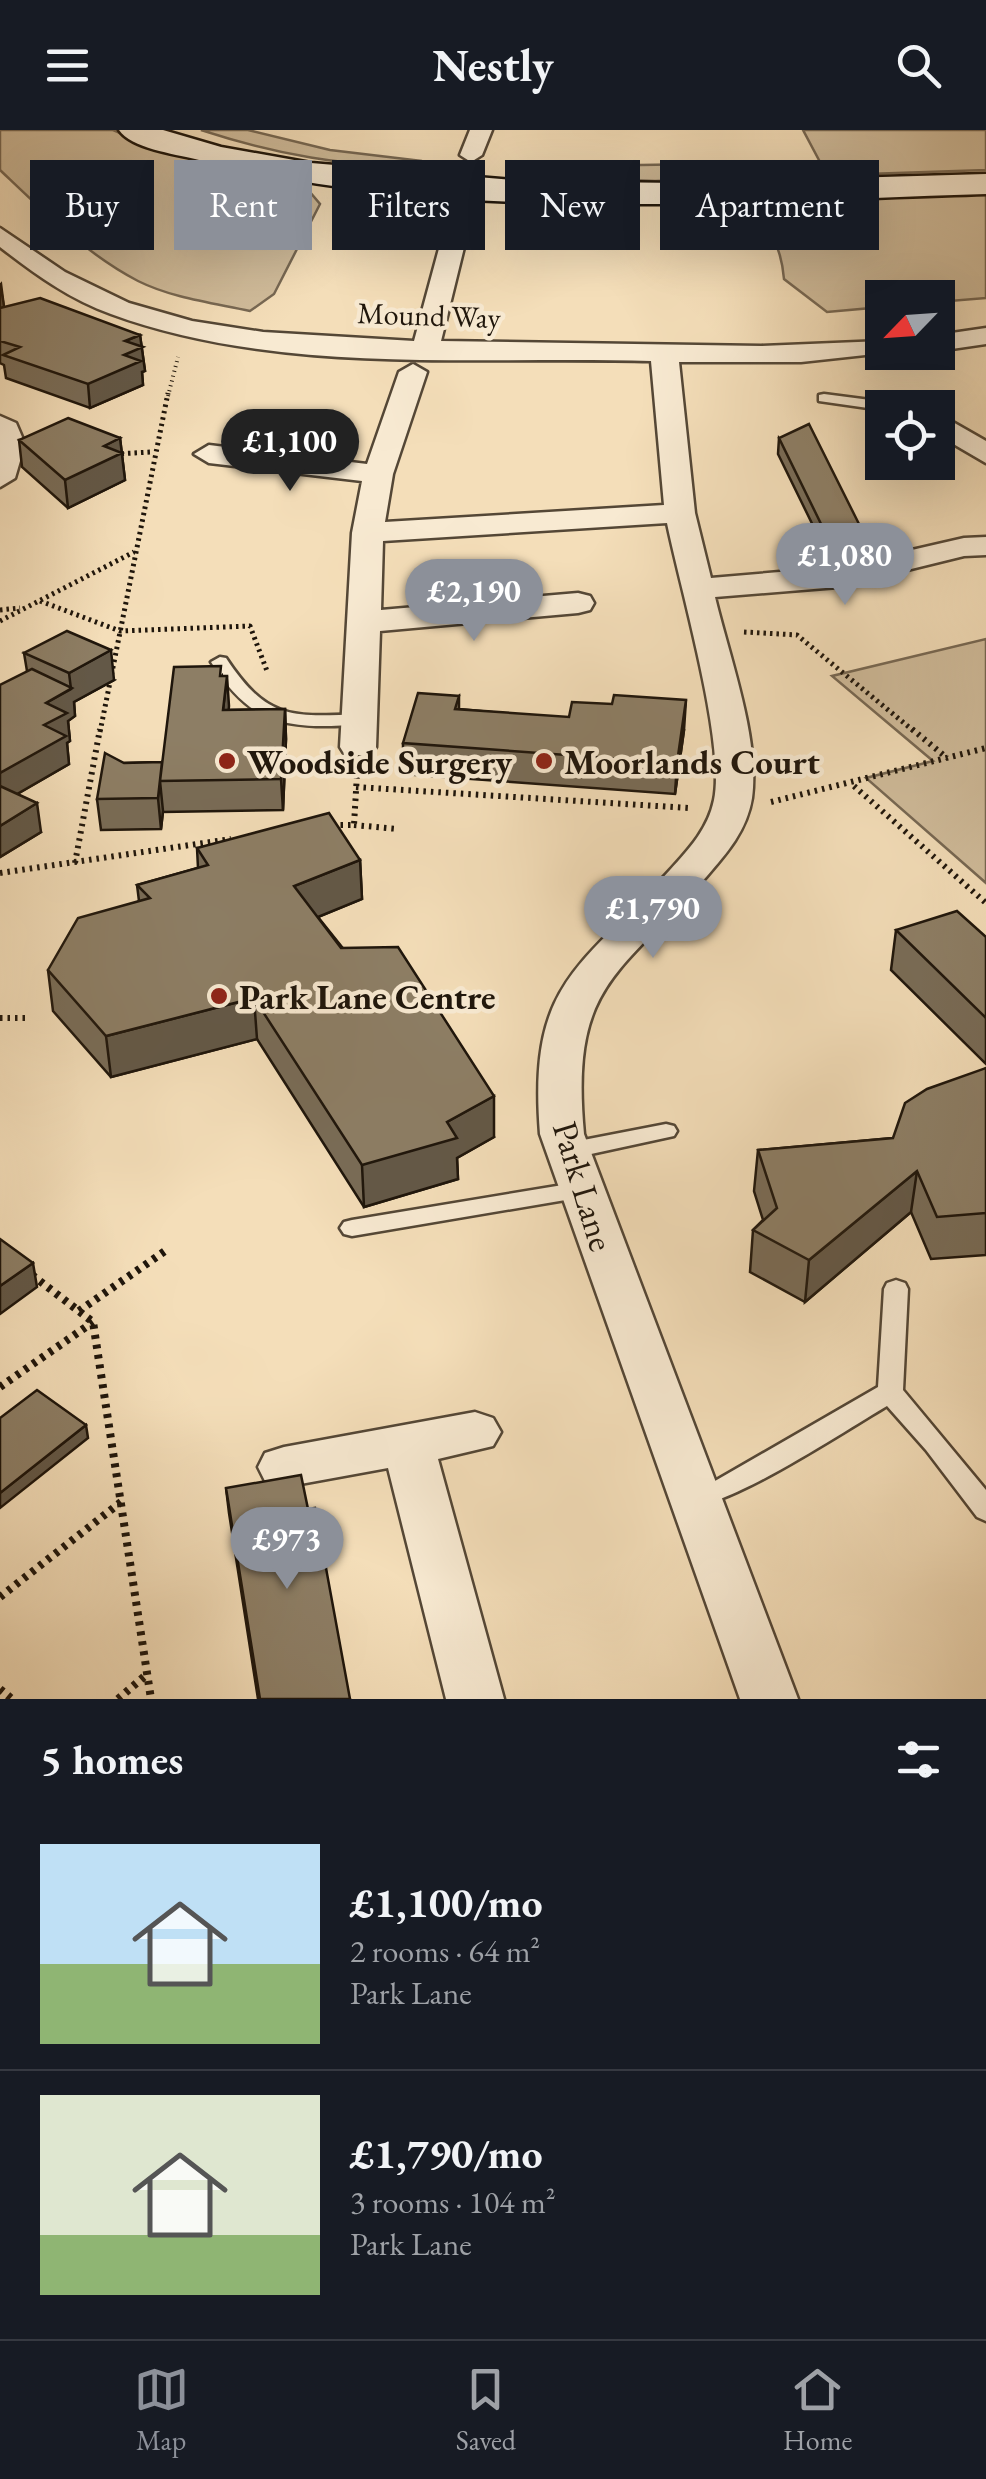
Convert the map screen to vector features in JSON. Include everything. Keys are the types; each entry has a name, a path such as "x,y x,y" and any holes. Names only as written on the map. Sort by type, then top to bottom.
{"main road":[{"path":"134,130 298,171 463,189 636,195 986,184"}],"street":[{"path":"471,155 480,130"},
{"name":"Mound Way","path":"0,235 42,272 82,294 144,316 233,334 419,360 865,349"},
{"path":"359,733 368,534 378,474 419,360 450,250"},
{"path":"46,304 82,294"},
{"path":"955,341 986,336"},
{"name":"Park Lane","path":"664,353 680,513 734,756 730,810 718,840 650,916 618,928 580,990 564,1032 558,1097 574,1170 769,1699"},
{"path":"0,425 6,429 10,444 0,478"},
{"path":"955,433 986,454"},
{"path":"210,454 378,474"},
{"path":"368,534 680,513"},
{"path":"701,610 964,547 986,546"},
{"path":"364,622 578,604"},
{"path":"284,1466 475,1432"},
{"path":"408,1444 475,1699"}],"lane":[{"path":"824,398 865,403"},
{"path":"220,662 234,689 261,710 289,722 359,733"},
{"path":"352,1228 574,1170 666,1130"},
{"path":"896,1289 890,1392 936,1442 986,1510"},
{"path":"693,1498 724,1488 890,1392"}],"path":[{"path":"76,863 152,452 178,358"},
{"path":"101,454 152,452"},
{"path":"0,621 134,552"},
{"path":"0,610 26,608"},
{"path":"701,610 797,635 947,758"},
{"path":"354,825 359,733"},
{"path":"356,787 730,810 853,785 986,748"},
{"path":"853,785 986,902"},
{"path":"326,825 398,829"},
{"path":"0,873 246,837"},
{"path":"0,1018 28,1018"},
{"path":"79,1311 165,1250"},
{"path":"16,1262 93,1322 151,1699"},
{"path":"0,1387 93,1322"},
{"path":"0,1597 121,1502"},
{"path":"118,1699 147,1675"},
{"path":"0,1689 12,1699"}],"shaded area":[{"path":"0,130 113,130 216,160 174,160 174,250 296,250 274,294 250,311 165,292 138,281 90,250 154,250 154,160 30,160 30,198 0,170"},
{"path":"201,130 248,130 330,150 414,160 332,161"},
{"path":"803,130 986,130 986,170 879,174 879,160 819,160"},
{"path":"640,165 660,165 660,181 640,180"},
{"path":"986,193 986,298 955,301 955,280 865,280 865,309 827,312 784,279 778,250 879,250 879,196"},
{"path":"312,194 320,204 312,220"},
{"path":"986,639 986,883 866,778 933,761 832,676"}],"building":[{"path":"40,298 140,335 125,341 143,347 124,355 141,361 88,384 3,355 20,347 0,341 0,308"},
{"path":"68,418 120,438 104,446 122,453 65,480 19,440"},
{"path":"809,424 861,528 824,530 779,438"},
{"path":"67,631 111,650 69,673 24,653"},
{"path":"221,666 220,676 227,676 223,710 285,709 281,779 160,781 174,667"},
{"path":"32,669 72,688 46,703 67,713 44,725 66,736 0,773 0,685"},
{"path":"418,693 459,696 455,709 569,717 572,702 612,704 614,695 686,700 677,763 403,743"},
{"path":"105,753 124,763 162,762 158,798 97,799"},
{"path":"0,786 37,803 0,826"},
{"path":"329,813 360,860 294,886 341,948 398,947 494,1096 447,1122 457,1138 362,1165 254,998 106,1036 48,970 78,918 150,898 137,885 208,865 197,848"},
{"path":"957,911 986,937 986,1018 896,930"},
{"path":"986,1068 986,1213 937,1217 917,1171 809,1260 753,1230 777,1208 758,1150 893,1138 905,1103 927,1089"},
{"path":"0,1239 33,1263 0,1286"},
{"path":"37,1390 86,1425 0,1493 0,1418"},
{"path":"301,1475 308,1509 315,1508 350,1699 260,1699 226,1488"}],"place":[{"name":"Woodside Surgery","path":"227,761"},
{"name":"Moorlands Court","path":"544,761"},
{"name":"Park Lane Centre","path":"219,996"}]}
